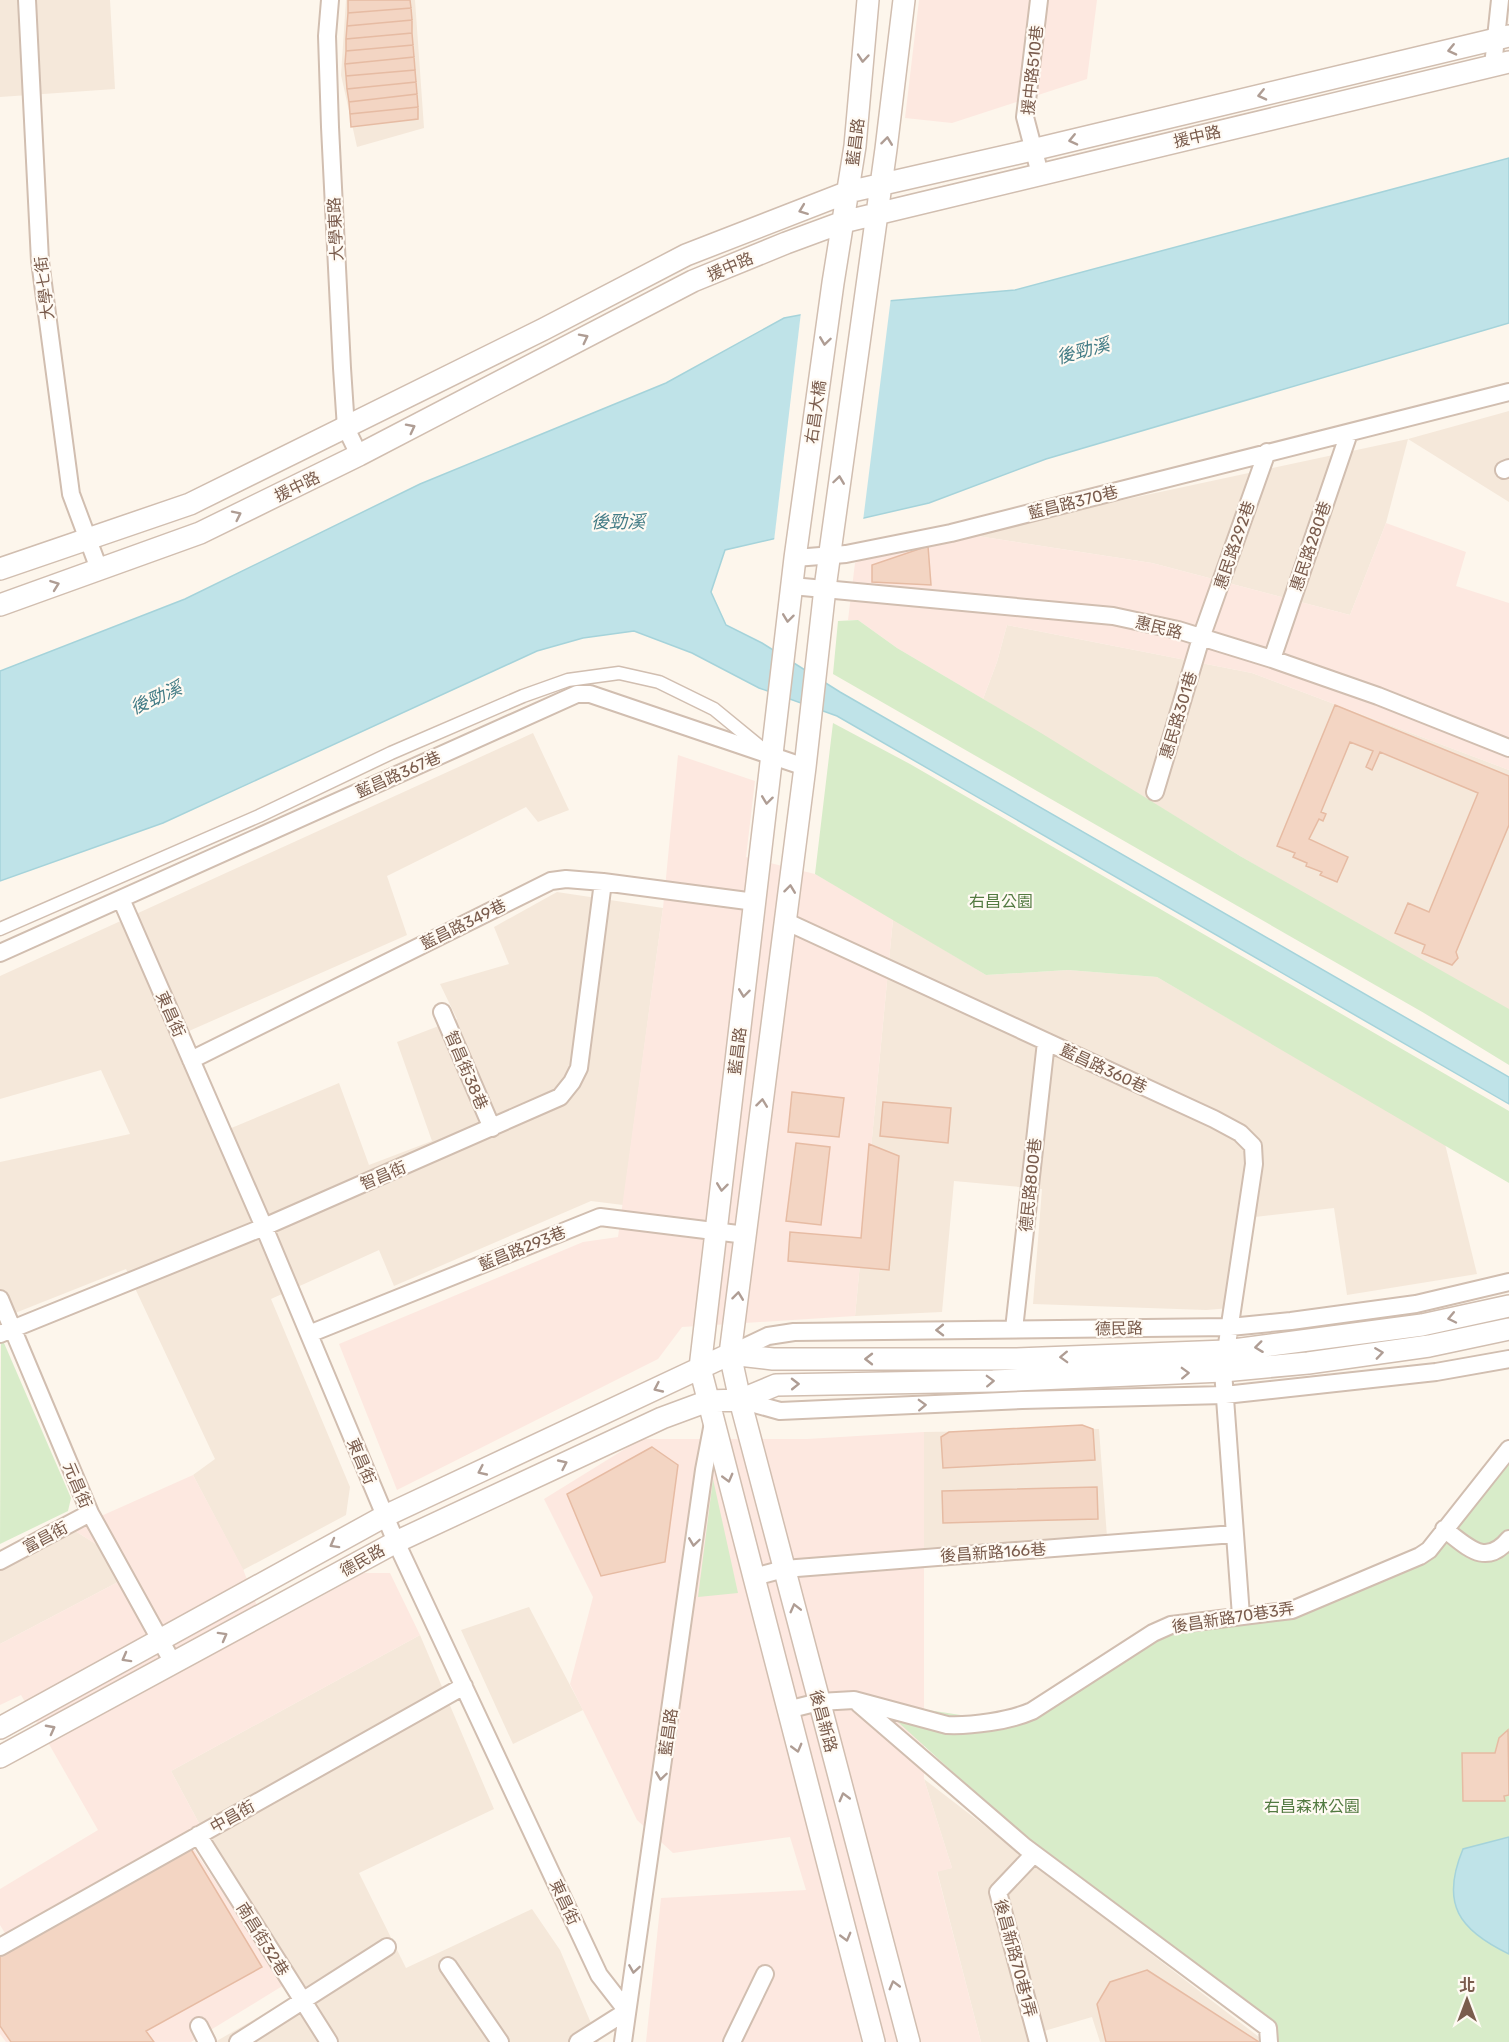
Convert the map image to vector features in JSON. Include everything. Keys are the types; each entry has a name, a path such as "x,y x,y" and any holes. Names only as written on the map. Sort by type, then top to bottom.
{"street":[{"name":"大學七街","path":"27,0 40,261 71,494 99,569"},
{"name":"大學東路","path":"330,0 327,36 346,428 359,455"},
{"name":"藍昌路","path":"833,283 856,136 868,0"},
{"name":"藍昌路","path":"867,282 904,0"},
{"name":"援中路510巷","path":"1039,0 1025,117 1040,174"},
{"path":"1500,0 1501,64"},
{"name":"援中路","path":"0,569 190,504 544,329 686,255 848,192 1502,38"},
{"name":"援中路","path":"0,605 200,533 359,455 693,281 843,222 1501,64"},
{"name":"右昌大橋","path":"830,547 867,282"},
{"name":"右昌大橋","path":"796,550 833,283"},
{"name":"藍昌路370巷","path":"796,550 830,547 846,554 951,533 1509,392"},
{"name":"惠民路280巷","path":"1272,659 1349,433"},
{"name":"惠民路292巷","path":"1201,638 1267,452"},
{"path":"825,588 830,547"},
{"path":"792,586 796,550"},
{"name":"藍昌路","path":"708,1401 700,1368 792,586"},
{"name":"惠民路","path":"792,586 1113,616 1272,659 1378,696 1509,748"},
{"name":"藍昌路","path":"740,1400 730,1354 805,767 825,588"},
{"name":"惠民路301巷","path":"1155,792 1201,638"},
{"path":"0,929 258,816 391,753 524,696 568,680 619,673 659,682 714,709 772,756"},
{"name":"藍昌路367巷","path":"0,953 577,694 590,694 805,767"},
{"name":"藍昌路349巷","path":"191,1060 551,880 603,882 755,902"},
{"name":"智昌街","path":"7,1332 264,1227 560,1097 572,1082 579,1068 603,882"},
{"name":"東昌街","path":"121,899 264,1227 396,1542 599,1975 627,2011"},
{"path":"755,902 785,921"},
{"name":"藍昌路360巷","path":"785,921 1240,1133 1253,1146 1254,1164 1230,1327"},
{"name":"智昌街38巷","path":"442,1012 492,1128"},
{"name":"德民路800巷","path":"1014,1329 1046,1042"},
{"name":"藍昌路293巷","path":"309,1334 600,1217 746,1235"},
{"name":"德民路","path":"0,1728 385,1516 768,1336 794,1332 1230,1327 1416,1304 1509,1282"},
{"name":"元昌街","path":"0,1299 7,1332 90,1513 173,1663"},
{"name":"德民路","path":"740,1400 776,1385 993,1381 1225,1361 1422,1325 1509,1306"},
{"path":"1230,1327 1225,1361 1225,1395 1241,1616"},
{"name":"德民路","path":"730,1354 773,1359 1015,1359 1308,1364 1407,1349 1509,1329"},
{"name":"德民路","path":"0,1756 396,1542 662,1418 708,1401 740,1400 780,1411 1022,1400 1225,1395 1436,1372 1509,1359"},
{"name":"後昌新路","path":"740,1400 909,2042"},
{"name":"後昌新路","path":"708,1401 874,2042"},
{"name":"藍昌路","path":"623,2042 704,1470 713,1422"},
{"name":"後昌新路70巷3弄","path":"787,1710 819,1702 854,1700 947,1725 959,1726 1020,1716 1032,1711 1153,1633 1171,1625 1292,1610 1420,1556 1428,1550 1509,1449"},
{"name":"富昌街","path":"0,1561 90,1513"},
{"path":"1444,1529 1473,1551 1482,1554 1493,1553 1502,1548 1509,1539"},
{"name":"後昌新路166巷","path":"754,1577 784,1569 1234,1534"},
{"name":"中昌街","path":"0,1947 464,1686"},
{"path":"854,1700 1034,1854 1268,2028 1269,2042"},
{"name":"南昌街32巷","path":"198,1835 328,2042"},
{"name":"後昌新路70巷1弄","path":"1034,1854 998,1892 1035,2041"},
{"path":"238,2042 387,1947"},
{"path":"448,1966 500,2042"},
{"path":"732,2042 765,1974"},
{"path":"578,2042 627,2011"},
{"path":"199,2026 207,2042"}],"shaded area":[{"path":"0,0 110,0 115,89 0,97"},
{"path":"346,0 415,0 424,128 357,147 341,75"},
{"path":"919,0 1097,0 1087,79 952,123 905,118"},
{"path":"1509,411 1509,502 1408,439"},
{"path":"1408,439 1386,523 1350,615 1152,563 964,534"},
{"path":"1386,523 1466,552 1456,586 1509,603 1509,770 1252,673 1007,625 997,662 983,699 897,648 858,620 848,620 855,563 877,553 964,534 1152,563 1350,615"},
{"path":"1007,625 1252,673 1509,770 1509,1013 1240,856 983,699 997,662"},
{"path":"533,733 569,810 538,822 526,807 387,876 407,935 189,1031 217,1134 339,1083 369,1165 432,1141 397,1042 457,1019 440,984 509,964 494,927 557,892 663,908 623,1205 591,1201 394,1286 379,1250 271,1299 350,1487 346,1515 243,1570 193,1475 215,1459 126,1269 0,1319 0,1162 130,1134 101,1070 0,1099 0,976"},
{"path":"678,755 755,781 746,857 815,874 893,919 855,1316 682,1327 658,1359 397,1490 339,1344 583,1242 618,1237 663,908"},
{"path":"893,919 986,975 1068,970 1157,977 1445,1144 1477,1274 1347,1295 1334,1208 1255,1217 1242,1307 1206,1310 1033,1304 1042,1189 954,1181 942,1312 855,1316"},
{"path":"1099,1429 1107,1537 924,1548 924,1432"},
{"path":"924,1432 924,1779 952,1868 937,1872 981,2042 646,2042 661,1898 806,1890 790,1837 673,1853 637,1820 570,1684 593,1597 544,1499 641,1439 807,1439"},
{"path":"193,1475 243,1569 265,1627 364,1573 390,1573 420,1635 171,1771 200,1825 183,1833 284,1985 191,2042 6,2042 0,2034 0,1956 14,1948 0,1925 0,1889 98,1830 21,1695 0,1705 0,1644 118,1582 99,1546 72,1529"},
{"path":"72,1529 99,1546 118,1582 0,1644 0,1569"},
{"path":"529,1607 583,1710 513,1744 461,1630"},
{"path":"420,1635 494,1809 359,1873 406,1968 532,1909 560,1950 599,2042 215,2042 307,1989 200,1825 171,1771"},
{"path":"924,1779 1259,2037 1259,2042 1100,2042 1092,2017 1027,2036 1029,2042 981,2042 937,1871 952,1868"}],"green space":[{"path":"858,620 897,648 1041,733 1240,856 1509,1009 1509,1065 1424,1013 833,674 838,621"},
{"name":"右昌公園","path":"833,723 910,764 1509,1111 1509,1183 1157,977 1068,970 986,975 815,874"},
{"path":"1,1336 71,1498 68,1511 0,1544"},
{"name":"右昌森林公園","path":"1509,1448 1509,2042 1277,2042 1271,2019 1035,1847 876,1702 967,1716 1027,1707 1169,1625 1322,1605 1430,1549"},
{"path":"713,1479 738,1593 698,1597"}],"water":[{"name":"後勁溪","path":"1509,158 1509,323 1046,459 929,503 725,550 711,592 726,625 762,643 840,692 1509,1077 1509,1104 837,716 759,688 692,653 634,631 583,638 537,651 163,823 0,881 0,671 185,599 420,484 666,383 784,318 864,303 1015,290"},
{"path":"1509,1837 1509,1954 1477,1935 1466,1925 1454,1900 1453,1885 1463,1849"}],"pier":[{"path":"891,297 863,521 774,541 801,312"}],"building":[{"path":"348,0 410,0 411,8 348,13"},
{"path":"411,8 412,20 347,26 348,13"},
{"path":"412,20 412,33 346,39 347,26"},
{"path":"412,33 413,45 346,51 346,39"},
{"path":"413,45 414,57 345,64 346,51"},
{"path":"414,57 415,70 346,76 345,64"},
{"path":"415,70 416,82 347,89 346,76"},
{"path":"416,82 417,94 349,102 347,89"},
{"path":"417,94 418,107 350,114 349,102"},
{"path":"418,107 418,119 351,127 350,114"},
{"path":"928,546 931,585 872,582 872,565"},
{"path":"1335,705 1509,776 1509,825 1456,952 1458,958 1452,965 1422,953 1425,945 1395,933 1408,903 1429,912 1478,793 1380,752 1372,770 1366,767 1373,751 1350,742 1321,812 1326,814 1323,821 1319,819 1309,839 1348,857 1337,882 1320,875 1322,872 1306,866 1307,863 1293,857 1295,853 1277,846"},
{"path":"792,1092 844,1098 839,1137 788,1132"},
{"path":"883,1102 951,1108 948,1143 880,1136"},
{"path":"796,1143 830,1147 821,1225 786,1221"},
{"path":"869,1144 899,1156 889,1270 788,1261 790,1232 861,1238"},
{"path":"1082,1425 1093,1429 1095,1460 943,1468 941,1437 949,1432"},
{"path":"652,1447 678,1465 665,1562 601,1576 567,1494"},
{"path":"1097,1487 1098,1519 943,1523 942,1491"},
{"path":"1508,1730 1509,1795 1504,1796 1505,1801 1463,1801 1462,1753 1495,1753 1499,1738"},
{"path":"188,1844 262,1967 146,2031 154,2042 11,2042 0,2026 0,1950"},
{"path":"1147,1970 1259,2042 1106,2042 1097,2004 1110,1982"}]}
